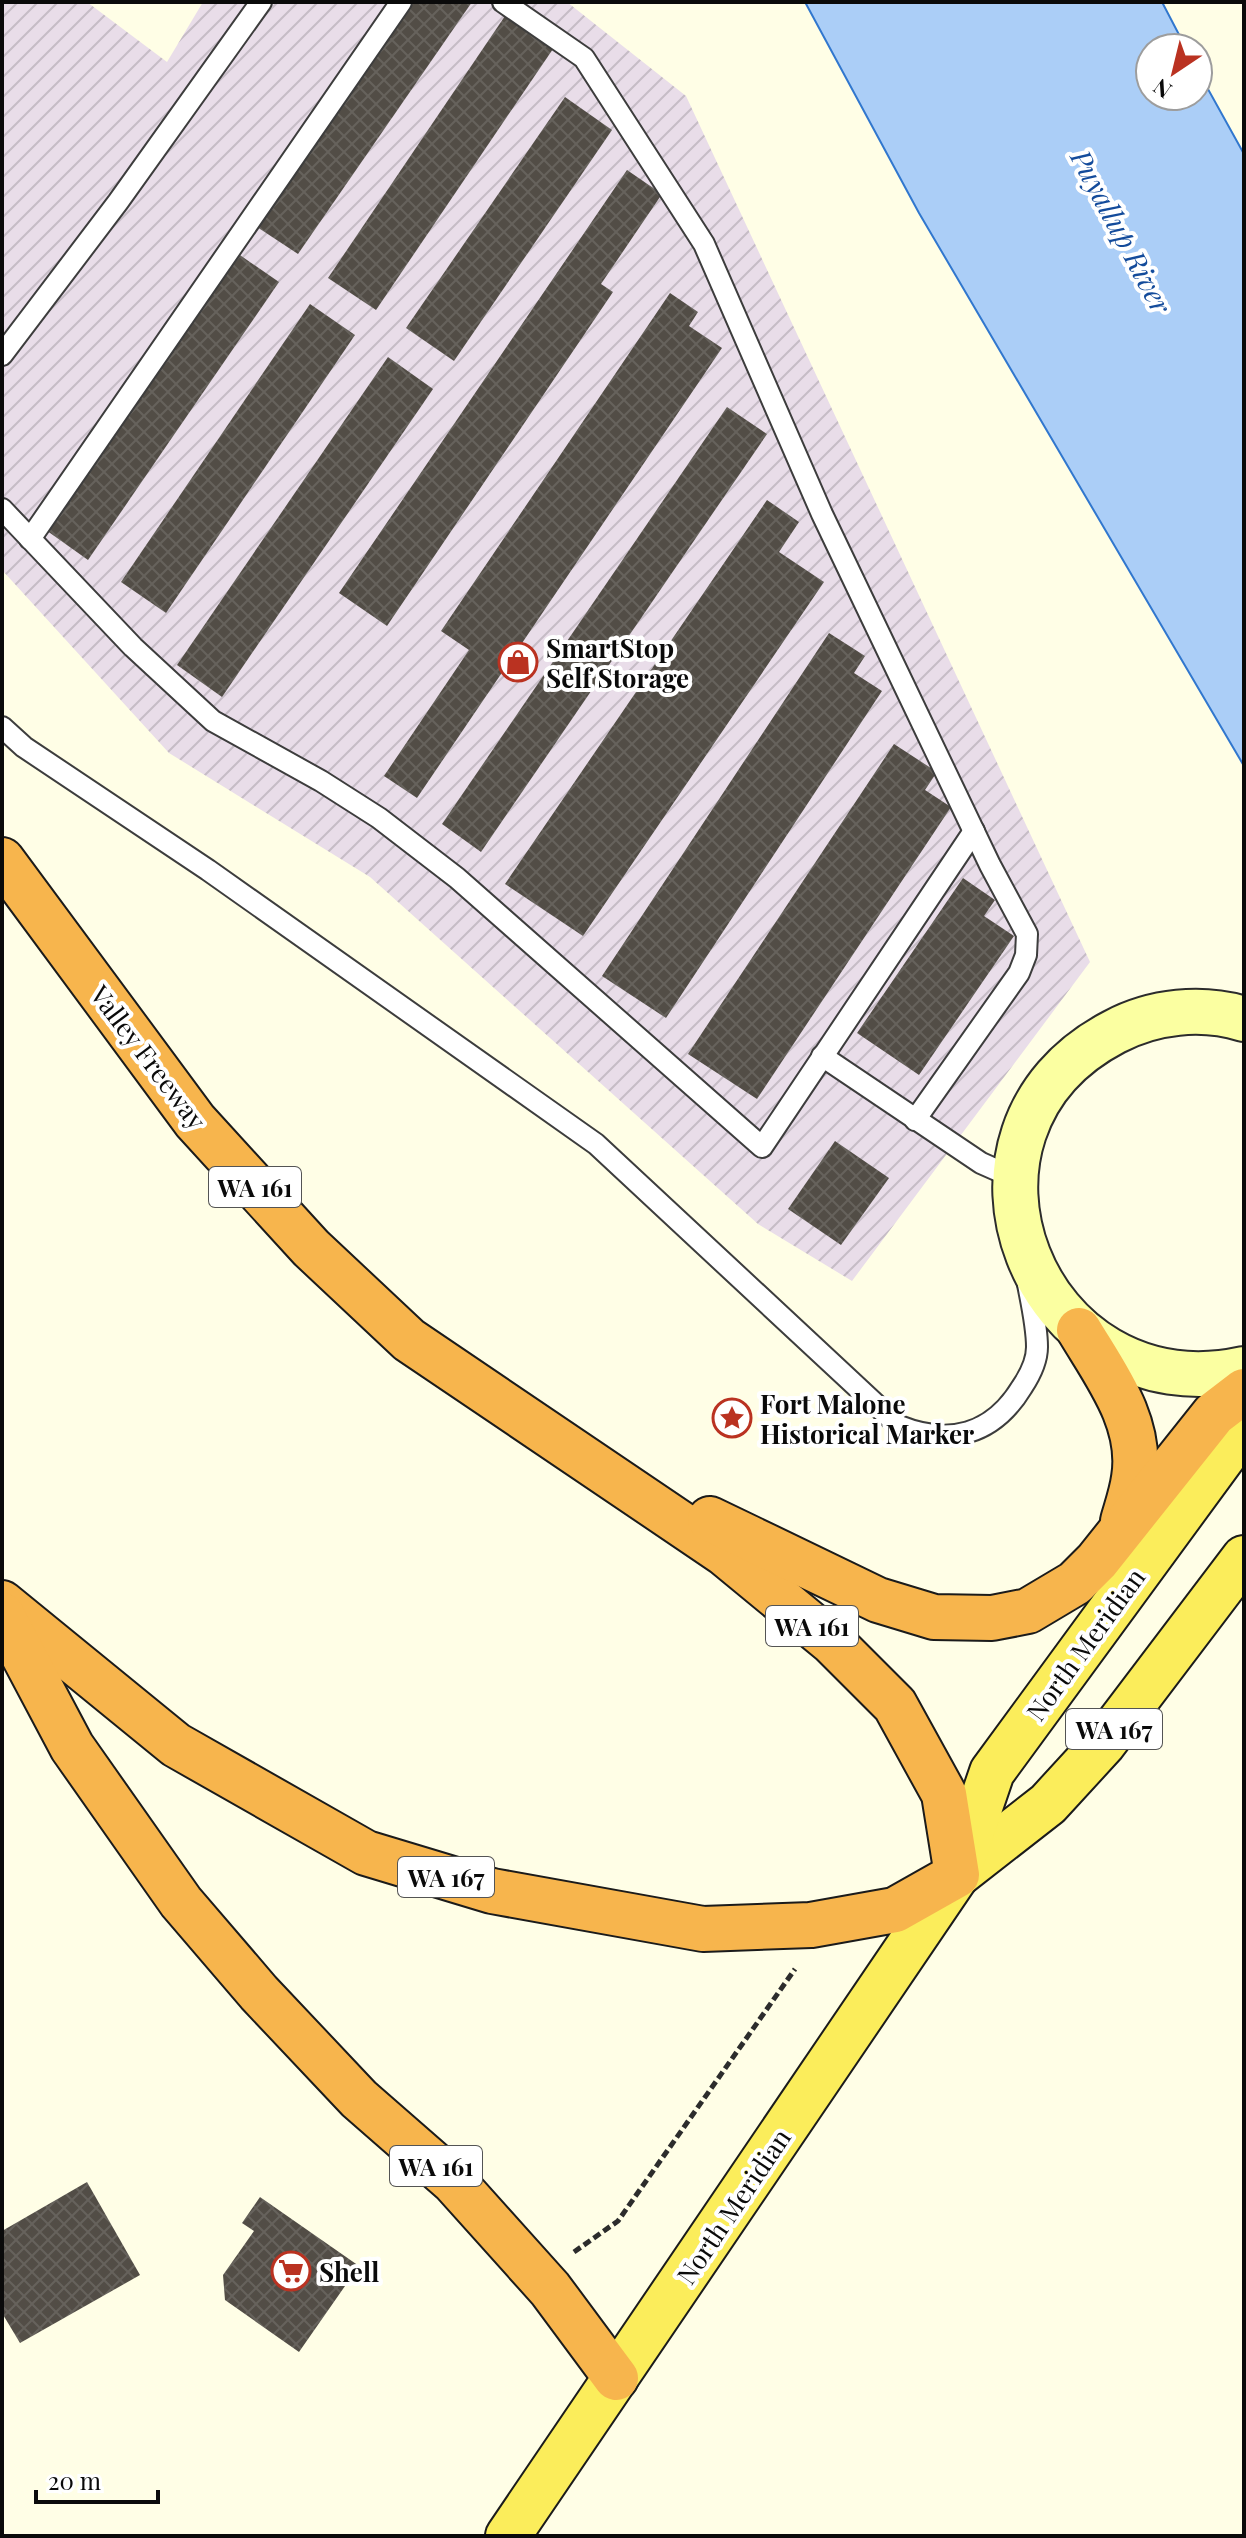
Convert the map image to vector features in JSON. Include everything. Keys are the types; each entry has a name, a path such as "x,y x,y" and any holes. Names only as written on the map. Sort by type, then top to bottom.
{"highway":[{"name":"Valley Freeway","path":"2,860 195,1121 311,1248 409,1340 572,1450"},
{"path":"1079,1330 1115,1389 1131,1425 1135,1448 1134,1478 1121,1529"},
{"path":"572,1450 878,1600 934,1617 992,1618 1028,1611 1075,1583 1097,1561 1214,1414 1244,1391"},
{"name":"WA 161","path":"572,1450 724,1553 832,1642 895,1705 944,1794 957,1875"},
{"name":"WA 167","path":"2,1603 176,1745 366,1853 492,1891 703,1929 811,1925 895,1910 957,1875"},
{"name":"WA 161","path":"2,1615 72,1747 181,1902 259,1993 359,2099 464,2194 550,2289 616,2378"}],"main road":[{"name":"North Meridian","path":"508,2536 957,1875 992,1772 1244,1428"},
{"name":"North Meridian","path":"957,1875 1048,1804 1103,1744 1244,1558"}],"street":[{"path":"1244,1019 1211,1012 1182,1012 1127,1024 1102,1038 1068,1064 1042,1097 1029,1123 1015,1178 1015,1206 1029,1262 1042,1287 1079,1330 1117,1355 1146,1367 1222,1374 1244,1369"},
{"path":"1197,1620 1244,1593"}],"lane":[{"path":"2,355 118,202 261,2"},
{"path":"30,539 401,2"},
{"path":"503,2 584,58 704,244 822,514 974,831 1027,934 1026,955 1019,973 915,1120"},
{"path":"2,509 133,647 213,721 321,781 379,818 457,878 762,1147 974,831"},
{"path":"2,727 24,747 208,870 596,1144 899,1426 940,1437 988,1425 1006,1412 1032,1373 1037,1349 1020,1234"},
{"path":"822,1056 981,1163 1015,1178"}],"path":[{"path":"572,2254 618,2221 796,1968"}],"shaded area":[{"name":"SmartStop Self Storage","path":"2,2 87,2 167,62 203,2 567,2 686,96 1090,962 852,1281 758,1224 370,877 169,753 2,570"}],"water":[{"name":"Puyallup River","path":"805,2 1162,2 1178,32 1134,32 1134,112 1214,112 1214,100 1244,154 1244,766 919,213"}],"building":[{"path":"404,2 472,2 298,254 251,223"},
{"path":"507,13 555,46 376,310 328,278"},
{"path":"565,97 612,130 454,361 406,328"},
{"path":"627,170 662,194 601,284 613,292 387,626 339,593"},
{"path":"234,251 279,282 88,560 43,528"},
{"path":"670,293 698,312 689,326 722,348 417,798 384,776 469,650 441,631"},
{"path":"310,304 355,335 166,613 121,582"},
{"path":"388,357 433,389 222,697 177,665"},
{"path":"727,407 767,434 481,852 442,824"},
{"path":"767,500 799,522 779,552 824,582 583,936 505,884"},
{"path":"829,633 865,656 854,673 882,691 666,1018 602,976"},
{"path":"894,744 937,772 925,790 951,807 757,1099 688,1054"},
{"path":"963,878 995,900 984,916 1014,936 919,1075 857,1033"},
{"path":"835,1141 889,1178 841,1245 788,1209"},
{"path":"87,2182 140,2275 20,2343 2,2313 2,2231"},
{"name":"Shell","path":"260,2197 359,2266 299,2352 225,2300 223,2275 254,2231 242,2223"}],"place":[{"name":"SmartStop Self Storage","path":"518,662"},
{"name":"Fort Malone Historical Marker","path":"732,1418"},
{"name":"Shell","path":"291,2271"}]}
